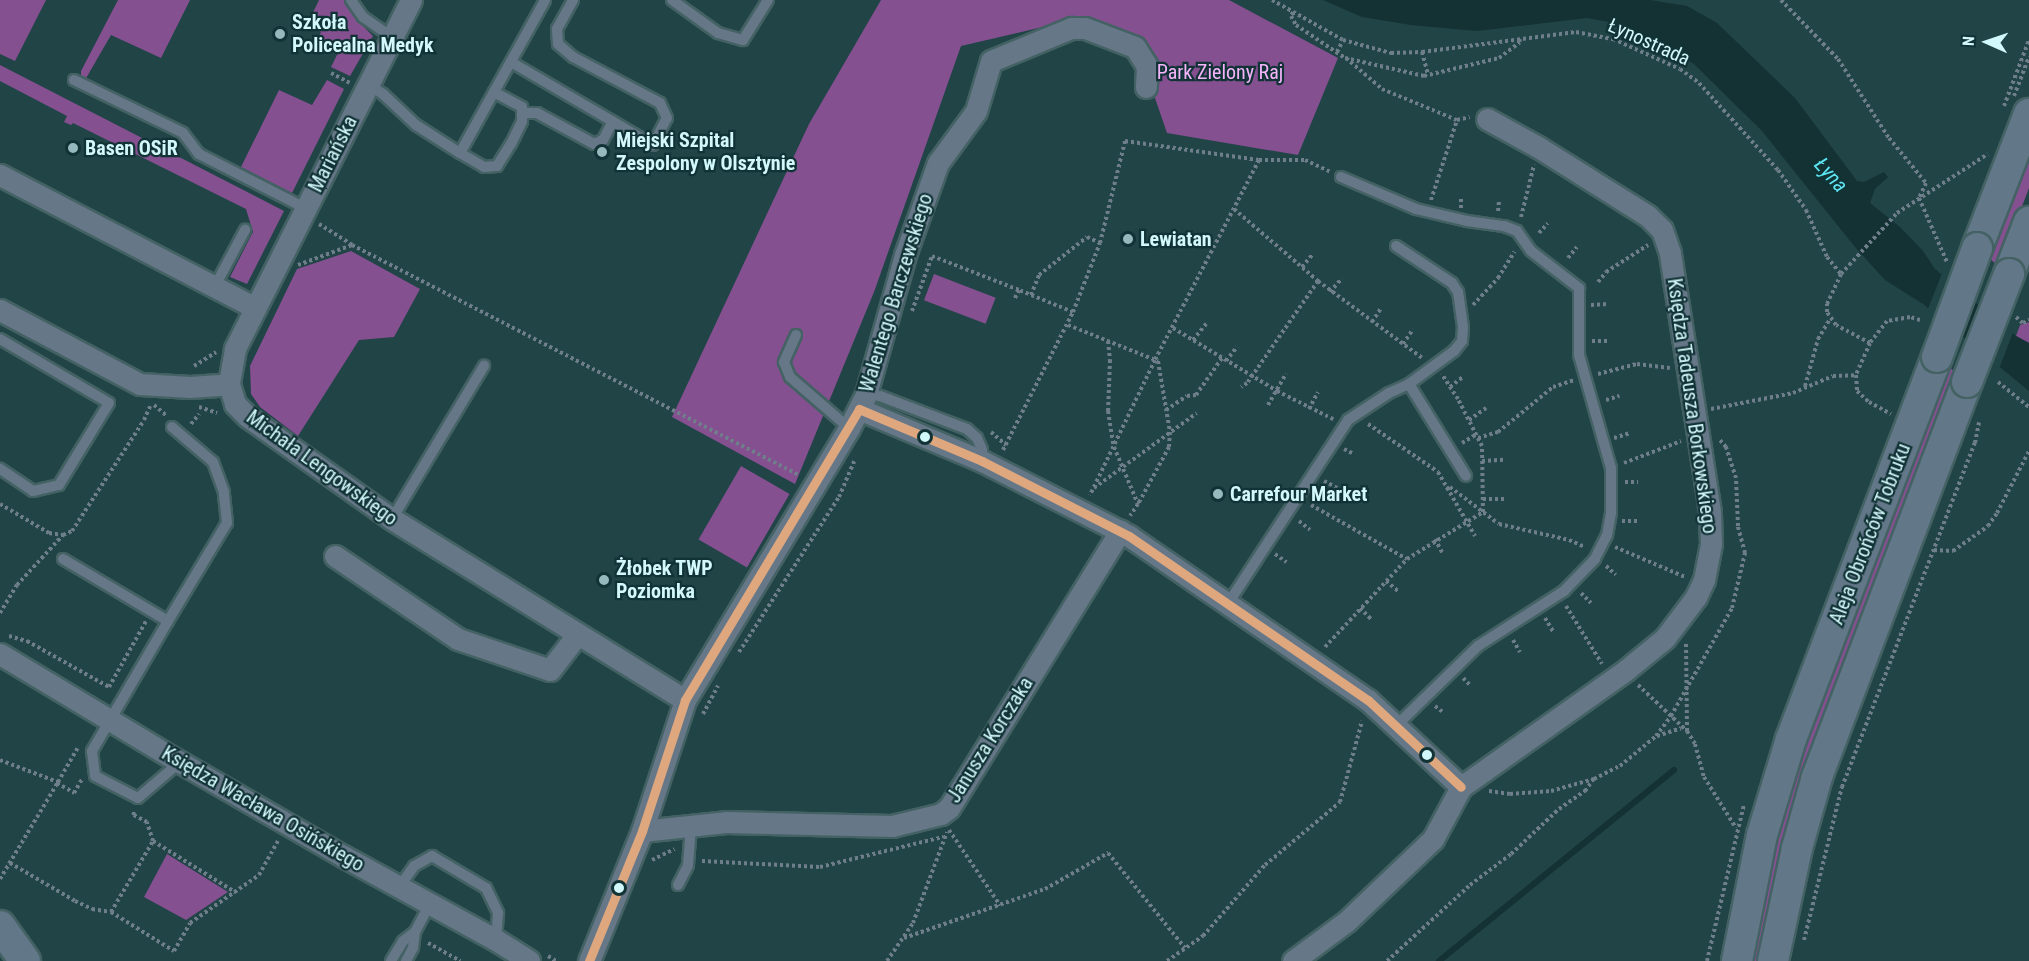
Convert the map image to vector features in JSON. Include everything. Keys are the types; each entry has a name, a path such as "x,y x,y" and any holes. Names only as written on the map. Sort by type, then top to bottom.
{"main road":[{"name":"Aleja Obrońców Tobruku","path":"1737,961 1762,835 1791,738 1977,248 2016,113"},
{"name":"Aleja Obrońców Tobruku","path":"1773,961 1795,858 1817,777 2029,222"},
{"path":"0,926 25,961"}],"street":[{"name":"Mariańska","path":"229,384 235,349 255,308 309,214 361,85 392,37 411,0"},
{"name":"Walentego Barczewskiego","path":"589,961 642,831 685,700 863,401 905,255 938,163 976,111 991,61 1071,28 1085,28 1135,47 1147,66 1146,87"},
{"path":"1487,119 1538,147 1648,216 1662,230"},
{"path":"0,176 255,308"},
{"name":"Księdza Tadeusza Borkowskiego","path":"1461,787 1626,670 1665,638 1685,614 1702,585 1711,543 1710,512 1670,253 1662,230"},
{"path":"0,310 140,384 190,387 229,384"},
{"name":"Michała Lengowskiego","path":"229,384 235,404 248,417 392,519 685,700"},
{"path":"863,401 988,464 1123,525 1368,700 1461,787 1433,839 1347,921 1293,961"},
{"name":"Janusza Korczaka","path":"642,831 726,822 892,826 941,814 949,808 1123,525"},
{"path":"334,556 458,639 550,670 577,635"},
{"name":"Księdza Wacława Osińskiego","path":"0,654 180,762 399,887 496,940 538,958"}],"lane":[{"path":"351,0 363,17 392,37"},
{"path":"460,153 545,0"},
{"path":"511,62 654,145 667,118 660,102 573,57 558,44 557,28 573,0"},
{"path":"672,0 718,33 743,40 768,0"},
{"path":"74,80 183,133 199,154 309,214"},
{"path":"361,85 383,94 416,125 484,167 497,166 511,144 523,113 522,107 494,92"},
{"path":"523,113 537,113 594,144 603,140 613,121"},
{"path":"1341,177 1416,209 1467,221 1504,226 1517,231 1531,251 1580,288 1579,355 1611,468 1611,513 1607,535 1594,560 1564,591 1478,646 1397,726"},
{"path":"215,286 245,230"},
{"path":"1229,602 1345,424 1389,393 1409,384 1454,351 1462,341 1463,327 1458,292 1452,283 1396,246"},
{"path":"796,335 784,362 790,377 849,428"},
{"path":"0,339 109,403 59,485 33,491 0,469"},
{"path":"392,519 484,366"},
{"path":"1409,384 1466,476"},
{"path":"172,427 213,462 224,492 227,523 92,751 95,776 138,798 180,762"},
{"path":"63,559 168,621"},
{"path":"678,885 688,865 691,824"},
{"path":"399,887 414,867 432,855 486,888 498,913 496,940"},
{"path":"406,961 413,948 416,932 430,904"},
{"path":"391,961 403,941 416,932"}],"path":[{"name":"Łynostrada","path":"1272,0 1343,40 1391,53 1422,52 1576,32 1594,34 1624,43 1692,77 1791,187 1806,210 1827,257 1841,274"},
{"path":"1781,0 1838,59 1889,138 1926,183 1919,198"},
{"path":"1293,12 1291,16 1296,25 1337,52 1382,89 1457,120 1473,116 1487,119"},
{"path":"1345,58 1428,75 1499,58 1520,42 1519,38"},
{"path":"1337,52 1343,40"},
{"path":"2016,113 2029,40"},
{"path":"1422,52 1428,75"},
{"path":"331,73 361,85"},
{"path":"1429,206 1457,120"},
{"path":"988,464 1068,325 1100,243 1125,141 1259,160 1305,160 1341,177"},
{"path":"1870,343 1844,331 1830,319 1827,304 1841,274 1897,213 1986,154 1990,144"},
{"path":"1197,413 1093,489 1155,360 1259,160"},
{"path":"1521,217 1534,163"},
{"path":"1498,215 1499,201"},
{"path":"1233,209 1330,292 1430,364"},
{"path":"309,214 352,245 839,497"},
{"path":"1539,233 1548,223"},
{"path":"1598,282 1606,272 1640,252 1662,230"},
{"path":"1031,295 1039,275 1088,237 1100,243"},
{"path":"286,269 352,245"},
{"path":"1568,258 1577,247"},
{"path":"1302,267 1313,254"},
{"path":"908,320 932,256 1073,312"},
{"path":"1468,311 1498,278 1508,261"},
{"path":"1330,292 1342,278"},
{"path":"1241,387 1252,376 1318,282"},
{"path":"1014,300 1019,290"},
{"path":"1590,304 1608,304"},
{"path":"1372,322 1381,308"},
{"path":"1892,414 1862,398 1857,391 1856,375 1877,330 1887,321 1900,317 1920,320"},
{"path":"1805,387 1818,339 1830,319"},
{"path":"2023,322 2029,320"},
{"path":"1193,340 1207,323"},
{"path":"1068,325 1155,360"},
{"path":"1173,328 1309,409 1345,424"},
{"path":"1403,344 1413,329"},
{"path":"1108,341 1110,360 1108,411 1113,447 1138,504"},
{"path":"1589,342 1609,341"},
{"path":"1166,410 1187,396 1196,395 1224,359 1237,347"},
{"path":"191,367 218,350"},
{"path":"1123,525 1138,504 1170,447 1170,432 1155,360"},
{"path":"1595,375 1637,364 1666,367"},
{"path":"1438,369 1482,446 1483,512"},
{"path":"1268,405 1286,374"},
{"path":"1696,412 1793,393 1833,376 1856,375"},
{"path":"1450,387 1463,377"},
{"path":"1478,438 1498,432 1553,387 1579,378"},
{"path":"1998,382 2029,407"},
{"path":"1309,409 1318,392"},
{"path":"1603,401 1619,396"},
{"path":"0,613 16,585 63,535 72,531 138,430 152,397"},
{"path":"1469,420 1486,408"},
{"path":"1358,413 1363,420 1437,472 1475,536"},
{"path":"191,424 199,414"},
{"path":"1802,949 1842,787 1975,443 1980,414"},
{"path":"1614,438 1630,433"},
{"path":"1620,465 1679,441"},
{"path":"1344,448 1354,454"},
{"path":"1934,550 1953,551 1988,525 1997,513 2029,451"},
{"path":"736,657 839,497 856,455"},
{"path":"1482,460 1504,460"},
{"path":"1324,481 1337,488"},
{"path":"1621,482 1638,482"},
{"path":"1447,489 1450,487 1499,524 1573,542"},
{"path":"1483,499 1504,499"},
{"path":"0,504 49,533 63,535"},
{"path":"1311,505 1407,559"},
{"path":"1320,652 1407,559 1435,539 1483,512"},
{"path":"1299,521 1310,530"},
{"path":"1621,521 1637,521"},
{"path":"1435,539 1443,554"},
{"path":"1615,547 1680,575"},
{"path":"1275,554 1286,562"},
{"path":"1604,564 1616,575"},
{"path":"1386,581 1398,591"},
{"path":"1578,591 1591,603"},
{"path":"1565,604 1601,663"},
{"path":"1360,608 1371,619"},
{"path":"1685,614 1687,731"},
{"path":"1545,617 1554,633"},
{"path":"0,633 27,641 109,687 146,620"},
{"path":"1512,637 1520,652"},
{"path":"1626,670 1644,692 1687,731 1695,744 1704,777 1736,828"},
{"path":"702,715 724,676"},
{"path":"1167,961 1203,936 1265,865 1340,802 1368,700"},
{"path":"1433,704 1444,713"},
{"path":"1656,736 1682,728"},
{"path":"0,879 80,744"},
{"path":"0,760 58,782 74,793 83,779"},
{"path":"1387,961 1470,885 1512,854 1559,809 1585,791 1594,779"},
{"path":"132,808 134,815 147,822 153,841 235,892"},
{"path":"948,830 1000,905"},
{"path":"10,863 75,901 92,909 111,912 174,951 190,923 259,875 281,835"},
{"path":"700,851 700,861 820,867 944,837"},
{"path":"111,912 153,841"},
{"path":"903,938 1045,889 1108,853 1185,948"},
{"path":"538,958 556,961"}],"green space":[{"path":"0,0 46,0 15,61 0,54"},
{"path":"118,0 190,0 161,58 111,35 85,80 81,76 81,71"},
{"path":"319,0 345,0 358,21 373,36 350,76 331,67 340,49 318,38 321,32 307,25"},
{"name":"Park Zielony Raj","path":"881,0 1229,0 1338,58 1298,155 1167,133 1134,37 1068,21 961,46 874,292 795,484 672,417 809,124"},
{"path":"0,65 284,211 247,284 230,277 253,232 246,209 73,123 71,125 64,122 67,116 0,81"},
{"path":"327,80 344,89 292,193 241,167 279,90 312,105"},
{"path":"2029,149 2029,188 1999,267 1988,257"},
{"path":"351,251 420,289 394,337 359,340 298,436 260,407 251,394 250,366 297,269"},
{"path":"934,274 996,298 986,324 924,300"},
{"path":"2029,322 2029,343 2016,336 2020,325"},
{"path":"1946,365 1958,374 1761,961 1754,961 1763,879 1808,728"},
{"path":"741,466 789,494 747,568 698,540"},
{"path":"167,854 228,892 186,920 144,897"}],"water":[{"name":"Łyna","path":"1323,0 1650,0 1687,6 1717,23 1795,98 1857,181 1864,182 1884,172 1888,177 1875,189 1870,203 1900,227 1923,251 1935,269 2016,336 2029,343 2029,391 1923,304 1885,280 1855,247 1762,131 1695,65 1678,53 1638,39 1609,22 1587,18 1477,31 1411,25 1362,17"}],"pier":[{"path":"1943,271 1973,296 1957,336 1927,311"},
{"path":"1984,305 2014,330 1999,369 1969,345"}],"waterway":[{"path":"1439,961 1674,770"}],"transit line":[{"path":"589,961 642,831 685,700 859,409 982,461 1129,536 1368,700 1461,787"}],"place":[{"name":"Szkoła Policealna Medyk","path":"280,34"},
{"name":"Basen OSiR","path":"73,148"},
{"name":"Miejski Szpital Zespolony w Olsztynie","path":"602,152"},
{"name":"Lewiatan","path":"1128,239"},
{"name":"Carrefour Market","path":"1218,494"},
{"name":"Żłobek TWP Poziomka","path":"604,580"}]}
